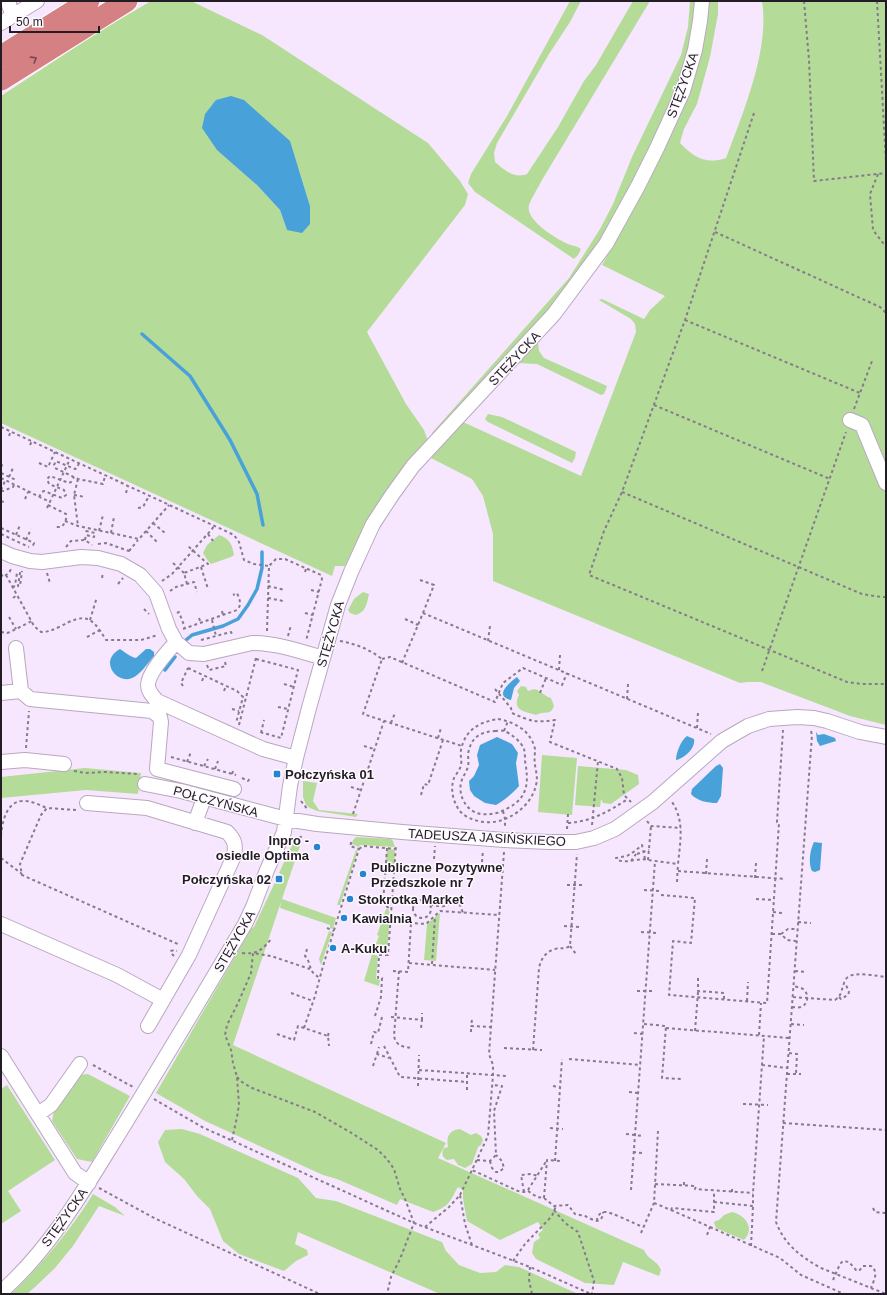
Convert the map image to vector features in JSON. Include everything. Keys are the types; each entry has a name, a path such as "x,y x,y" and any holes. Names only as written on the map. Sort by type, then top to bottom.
{"highway":[{"path":"1,56 89,1"},
{"path":"1,80 127,1"}],"street":[{"path":"9,1 13,16"},
{"path":"1,23 37,1"},
{"name":"STĘŻYCKA","path":"1,1292 10,1285 63,1222 89,1183 245,924 284,832 290,786 296,758 328,639 338,605 373,524 418,460 554,314 606,244 657,148 683,91 696,50 702,1"},
{"path":"850,420 862,425 886,483"},
{"path":"1,552 30,561 42,562 81,557 98,558 121,564 140,575 156,594 175,641 189,654 204,654 252,643 259,643 271,644 323,658"},
{"path":"175,641 150,677 148,685 151,694 157,701 263,749 296,758"},
{"path":"16,648 26,695"},
{"path":"1,693 152,711 160,717 161,722 157,769 150,785"},
{"name":"TADEUSZA JASIŃSKIEGO","path":"286,819 402,832 504,840 576,842 594,838 616,829 653,802 722,741 748,726 770,719 790,717 814,718 860,732 886,737"},
{"path":"1,762 25,760 64,764"},
{"path":"157,769 234,789"},
{"name":"POŁCZYŃSKA","path":"150,785 286,819"},
{"path":"195,823 204,798"},
{"path":"87,803 147,808 227,832 234,839 236,847 234,856 189,955 148,1026"},
{"path":"1,924 117,975 163,1000"},
{"path":"1,1056 75,1172 89,1183"},
{"path":"38,1114 51,1105 80,1064"}],"path":[{"path":"804,1 809,60 814,182 886,173"},
{"path":"877,1 886,162"},
{"path":"754,113 685,320 622,492 604,530 589,575 847,682 862,684 886,684"},
{"path":"878,174 870,194 873,230 883,244 886,244"},
{"path":"715,232 880,307 886,312"},
{"path":"685,320 860,393"},
{"path":"762,671 872,361"},
{"path":"654,405 830,479"},
{"path":"1,427 234,535 244,560 254,564 268,566"},
{"path":"8,436 11,431"},
{"path":"30,445 32,441"},
{"path":"39,463 48,467 55,452"},
{"path":"47,508 70,459"},
{"path":"79,463 75,469 58,462 54,463 54,468 78,479 103,484"},
{"path":"1,467 3,463"},
{"path":"9,477 13,468"},
{"path":"1,473 16,480"},
{"path":"39,497 44,491 62,498 66,495 64,490 49,484 47,480 50,476 69,483 72,482 74,477"},
{"path":"102,488 106,476"},
{"path":"1,478 50,502"},
{"path":"78,479 74,495 78,526"},
{"path":"5,481 1,490 3,491 13,487 14,485"},
{"path":"126,493 128,486"},
{"path":"25,499 28,492"},
{"path":"622,492 862,594 881,597 886,596"},
{"path":"74,495 85,497"},
{"path":"138,508 143,507 149,496"},
{"path":"1,501 6,503"},
{"path":"48,505 66,514 65,521 61,527 56,527"},
{"path":"129,551 169,505"},
{"path":"100,531 103,515"},
{"path":"111,533 114,518"},
{"path":"65,521 78,526 139,539"},
{"path":"153,523 165,533"},
{"path":"16,535 20,525"},
{"path":"162,581 178,568 214,526"},
{"path":"1,528 34,543 32,548"},
{"path":"85,540 86,536 94,537 95,533 86,531 87,528"},
{"path":"26,540 31,529"},
{"path":"146,531 157,542"},
{"path":"208,534 213,541"},
{"path":"184,573 208,564 188,546"},
{"path":"266,635 268,566 276,559 280,558 321,575 322,579 307,638"},
{"path":"173,563 184,573 187,584"},
{"path":"1,574 3,577 9,573 12,565"},
{"path":"201,567 208,588"},
{"path":"13,588 17,573 20,573 18,586 20,586 23,569"},
{"path":"47,570 50,583"},
{"path":"119,574 129,581"},
{"path":"6,575 32,621 41,632 46,632 78,618 90,620 97,625 106,640 141,640 162,634 175,641 185,628 233,612 239,608 240,602 237,593 233,595"},
{"path":"118,584 124,577"},
{"path":"402,663 434,585 420,580"},
{"path":"167,596 169,591 176,587 194,582 197,592"},
{"path":"268,586 285,590"},
{"path":"311,590 319,592"},
{"path":"13,598 18,595"},
{"path":"90,620 97,597"},
{"path":"268,598 283,601"},
{"path":"222,611 223,615"},
{"path":"175,614 180,612 185,628"},
{"path":"305,613 313,615"},
{"path":"423,613 712,735 707,739"},
{"path":"9,617 16,629"},
{"path":"200,618 201,623"},
{"path":"212,619 216,635"},
{"path":"405,619 418,625"},
{"path":"1,632 7,633 32,621"},
{"path":"287,641 291,625"},
{"path":"488,641 490,626"},
{"path":"87,637 100,630"},
{"path":"328,639 353,643 372,651 382,658 390,657 494,702 503,682 523,668 562,685 567,673"},
{"path":"242,728 238,727 256,659 256,652"},
{"path":"558,670 560,655"},
{"path":"382,658 363,714 462,746"},
{"path":"254,731 281,738 298,670 256,659"},
{"path":"183,686 181,683 191,663"},
{"path":"188,668 237,690 242,697 234,728 227,732"},
{"path":"202,681 204,676"},
{"path":"540,693 546,678"},
{"path":"284,684 294,687"},
{"path":"627,698 628,684"},
{"path":"224,691 226,686"},
{"path":"495,689 511,708 512,713 528,720 540,722 555,720 550,742 617,769 622,778 624,795"},
{"path":"25,760 26,695"},
{"path":"278,707 288,709"},
{"path":"232,709 239,711"},
{"path":"391,723 395,712"},
{"path":"697,728 698,712"},
{"path":"498,719 508,721 523,729 533,743 535,750 534,765 537,784 535,790 523,808 505,819 486,822 469,818 462,814 453,798 452,784 461,765 462,746 466,737 477,725 490,720 498,719"},
{"path":"261,733 264,720"},
{"path":"351,818 384,720"},
{"path":"504,731 508,721"},
{"path":"660,895 695,898 691,943 673,941 669,995 767,1002 780,823 777,822 783,727"},
{"path":"438,738 441,728"},
{"path":"811,730 812,735 776,1222 779,1231 797,1253 816,1265 886,1294"},
{"path":"504,731 510,734 523,747 525,753 527,779 525,791 515,805 496,813 480,814 471,810 466,805 460,794 461,782 468,766 468,754 471,744 476,736 485,732 504,731"},
{"path":"421,795 424,784 428,785 443,740"},
{"path":"364,746 374,749"},
{"path":"187,762 191,752"},
{"path":"158,754 232,774 248,781 250,777"},
{"path":"204,766 208,759"},
{"path":"215,769 218,761"},
{"path":"592,830 598,761"},
{"path":"64,764 68,769 85,773 105,772 140,775 150,785"},
{"path":"461,765 468,766"},
{"path":"232,774 234,769"},
{"path":"351,787 360,790"},
{"path":"568,814 568,823 593,818 609,812 628,799"},
{"path":"1,836 3,820 13,804 22,801 33,802 47,808 85,811 87,803"},
{"path":"671,801 679,815 681,828 677,882"},
{"path":"22,874 20,864 41,815 47,808"},
{"path":"502,811 505,819 505,831"},
{"path":"648,822 651,826 648,860"},
{"path":"651,826 681,828"},
{"path":"353,835 350,846 359,849"},
{"path":"434,859 435,841"},
{"path":"375,1016 381,997 382,978 378,978 379,955 388,955 396,843"},
{"path":"482,862 484,845"},
{"path":"631,861 642,845 645,859"},
{"path":"304,1028 359,849 363,846 396,849"},
{"path":"425,1227 445,1212 460,1195 488,1136 493,1075 493,1066 489,1054 504,846"},
{"path":"387,848 383,904 392,910"},
{"path":"576,954 570,946 577,850"},
{"path":"649,850 616,858 622,862 645,859 678,864"},
{"path":"1,858 22,874 184,947"},
{"path":"706,874 707,859"},
{"path":"631,1190 655,861"},
{"path":"756,863 756,878"},
{"path":"678,871 785,880"},
{"path":"567,885 582,885"},
{"path":"644,890 661,891"},
{"path":"756,899 774,900"},
{"path":"424,900 429,902 431,908 430,914 425,917 417,916 414,911 414,905 418,901 424,900"},
{"path":"444,911 446,906 450,903 456,902 460,905 463,913"},
{"path":"430,905 446,906"},
{"path":"397,922 426,924 440,911 499,915"},
{"path":"773,912 782,913"},
{"path":"432,965 435,916"},
{"path":"425,917 426,924"},
{"path":"798,922 811,923"},
{"path":"393,971 408,972 411,923"},
{"path":"564,926 579,928"},
{"path":"327,928 334,931"},
{"path":"772,934 781,934 788,929 797,929"},
{"path":"641,932 658,934"},
{"path":"781,934 787,940 797,941"},
{"path":"254,953 264,948 272,938"},
{"path":"533,1050 539,968 541,959 547,953 555,949 565,949 570,946"},
{"path":"307,949 305,956 310,969 320,978"},
{"path":"237,952 271,956 310,969"},
{"path":"232,1140 238,1117 239,1105 237,1077 231,1050 225,1035 226,1025 238,1003 251,973 254,953"},
{"path":"409,963 495,970"},
{"path":"399,971 394,1036 398,1045 413,1048"},
{"path":"794,971 807,972"},
{"path":"793,997 835,1000 842,992 844,984 849,976 886,977"},
{"path":"695,1031 698,978"},
{"path":"746,1001 748,982"},
{"path":"839,997 841,999 848,995 848,988 844,984"},
{"path":"792,1007 800,1008 807,1002 807,994 804,990 793,986"},
{"path":"637,991 654,991"},
{"path":"698,991 724,993 724,999"},
{"path":"291,993 313,1001"},
{"path":"759,1035 761,1002"},
{"path":"422,1013 422,1028"},
{"path":"371,1044 374,1032 378,1033 382,1017"},
{"path":"391,1017 422,1020"},
{"path":"471,1032 472,1020"},
{"path":"643,1024 695,1031 790,1038"},
{"path":"791,1024 804,1025"},
{"path":"277,1034 294,1040 298,1026 328,1036"},
{"path":"471,1026 491,1027"},
{"path":"666,1028 662,1078 682,1079"},
{"path":"328,1046 329,1031"},
{"path":"634,1033 642,1034"},
{"path":"752,1246 753,1193 764,1036"},
{"path":"384,1046 400,1077 467,1082"},
{"path":"373,1066 379,1047"},
{"path":"504,1048 542,1050"},
{"path":"788,1053 797,1054 796,1074"},
{"path":"378,1054 389,1058"},
{"path":"418,1086 419,1055"},
{"path":"555,1160 562,1059"},
{"path":"568,1059 640,1065"},
{"path":"80,1064 95,1066 202,1127 414,1223 530,1267 591,1294 594,1281 578,1232 565,1223 554,1210"},
{"path":"762,1065 787,1068"},
{"path":"419,1070 507,1076"},
{"path":"466,1090 467,1073"},
{"path":"787,1074 801,1074"},
{"path":"237,1077 252,1088 315,1112 350,1132 378,1150 394,1169 400,1189 414,1223 400,1259 391,1277 387,1294"},
{"path":"490,1161 492,1168 496,1172 499,1172 504,1168 502,1161 496,1155 494,1111 502,1086 492,1085"},
{"path":"553,1086 560,1087"},
{"path":"629,1092 638,1093"},
{"path":"743,1104 768,1106"},
{"path":"490,1110 494,1111"},
{"path":"783,1123 886,1130"},
{"path":"550,1128 564,1129"},
{"path":"641,1233 654,1202 658,1132"},
{"path":"626,1134 643,1136"},
{"path":"634,1152 642,1153"},
{"path":"477,1160 490,1161 496,1155"},
{"path":"472,1170 518,1191 524,1192 528,1190 547,1160"},
{"path":"547,1160 561,1161"},
{"path":"544,1198 547,1160"},
{"path":"524,1192 521,1175 531,1174 538,1176"},
{"path":"89,1183 156,1219 320,1294"},
{"path":"655,1184 696,1186 695,1189 753,1193"},
{"path":"732,1186 732,1192"},
{"path":"528,1190 537,1197 544,1198 554,1206 568,1205 575,1214 586,1216 591,1220 597,1221 598,1216 603,1212 608,1212 643,1227"},
{"path":"671,1210 672,1208 714,1212 714,1191"},
{"path":"460,1195 465,1224 472,1245"},
{"path":"654,1202 780,1258 801,1275 844,1294"},
{"path":"714,1202 753,1206"},
{"path":"513,1261 530,1239 552,1216 556,1206"},
{"path":"873,1208 875,1212 886,1213"},
{"path":"707,1235 710,1227"},
{"path":"833,1280 840,1264 845,1261 849,1262 856,1270 859,1271 863,1266 871,1266 876,1271 871,1288"},
{"path":"530,1267 529,1280 532,1294"}],"green space":[{"path":"151,1 191,1 262,35 428,143 460,181 468,194 465,205 367,332 406,404 424,430 428,441 400,472 364,526 345,566 335,566 332,576 1,423 1,96 100,31","holes":["298,167 310,206 310,224 287,230 280,210 257,185 238,168"]},
{"path":"570,1 581,1 570,22 549,54 497,143 494,153 495,162 506,171 514,175 527,174 558,127 584,81 596,65 633,1 650,1 542,180 529,205 529,211 532,217 542,228 561,241 581,249 574,259 475,192 468,183 471,174 507,116"},
{"path":"690,1 695,1 693,32 681,81 664,120 605,234 556,304 434,435 432,433 569,278 600,229 613,204 632,157 681,55 688,27"},
{"path":"707,1 718,1 718,14 710,57 697,104 684,129 680,143 695,156 712,161 726,158 747,101 759,60 763,20 762,1 886,1 886,725 850,716 761,682 740,683 493,581 493,534 483,496 472,479 431,458 463,422 581,476 636,332 635,324 631,319 599,300 602,299 644,319 650,310 665,296 602,265 629,217 686,100"},
{"path":"538,340 539,351 544,358 607,386 604,394 601,395 537,364 518,363"},
{"path":"488,414 502,417 576,452 575,458 572,463 488,422 485,419"},
{"path":"219,535 226,538 230,542 234,555 211,564 203,553 207,545"},
{"path":"363,592 369,594 367,604 364,609 356,615 350,613 348,610 354,599"},
{"path":"521,686 526,687 528,691 534,689 537,690 551,698 554,706 552,710 536,715 524,712 518,708 517,700 519,695 517,691"},
{"path":"542,755 577,758 572,815 538,812"},
{"path":"578,766 626,770 638,775 639,784 611,804 603,803 601,799 600,807 575,805"},
{"path":"85,768 141,773 138,794 86,790 1,798 1,777"},
{"path":"303,781 317,783 313,801 319,810 358,814 356,817 317,811 310,808 306,805 303,797"},
{"path":"356,837 391,839 395,847 360,845 359,847 352,844"},
{"path":"302,840 282,899 336,918 333,929 330,928 330,925 280,908 281,902 233,1045 446,1143 438,1158 644,1250 645,1253 660,1267 661,1270 659,1276 623,1262 614,1285 585,1283 536,1259 532,1253 534,1242 540,1238 538,1234 543,1230 538,1222 500,1240 467,1221 463,1190 458,1187 451,1199 443,1208 433,1212 400,1199 397,1205 337,1179 323,1175 205,1121 156,1093 251,929 254,927 276,880 280,881 282,875 279,873 292,845"},
{"path":"387,849 395,850 394,867 385,866"},
{"path":"356,850 358,850 340,905 337,905"},
{"path":"386,909 388,909 390,913 387,954 373,951 379,936 377,935"},
{"path":"440,913 436,961 424,960 427,924"},
{"path":"329,931 332,932 321,965 319,959"},
{"path":"372,954 378,956 376,979 380,980 379,986 364,981"},
{"path":"88,1074 130,1096 92,1162 77,1159 52,1121 55,1106 77,1075"},
{"path":"7,1085 55,1160 8,1191 21,1211 1,1224 1,1089"},
{"path":"182,1129 200,1134 298,1178 316,1198 336,1201 442,1242 446,1251 459,1265 480,1273 496,1272 505,1265 519,1267 578,1294 440,1294 298,1232 295,1244 307,1250 308,1255 296,1261 284,1271 239,1254 223,1241 210,1209 197,1196 184,1179 165,1162 158,1142 165,1130"},
{"path":"460,1129 471,1135 476,1133 481,1136 483,1140 481,1145 478,1147 472,1164 465,1168 458,1165 454,1159 447,1160 442,1155 444,1148 448,1147 447,1140 451,1132"},
{"path":"93,1194 115,1207 125,1216 99,1206 73,1246 55,1268 27,1294 11,1294 55,1247"},
{"path":"732,1212 745,1219 749,1227 749,1231 744,1240 716,1228 714,1223 715,1221"}],"water":[{"path":"231,96 244,100 290,141 310,206 310,224 302,233 287,230 280,210 257,185 217,150 202,128 205,114 216,100"},
{"path":"120,649 136,658 146,649 150,649 154,652 154,656 135,677 126,679 121,678 112,671 110,665 110,660"},
{"path":"517,677 520,681 514,688 511,700 503,695 503,692"},
{"path":"816,732 818,735 824,734 835,738 836,741 820,746 817,741"},
{"path":"687,736 694,739 693,746 686,755 676,760 679,747"},
{"path":"497,737 512,744 518,753 516,763 519,786 508,797 496,805 485,803 474,796 470,790 469,781 474,776 479,765 477,755 480,745"},
{"path":"720,764 723,768 721,796 717,803 703,801 693,796 691,794 692,789"},
{"path":"814,842 822,843 820,870 815,872 812,871 810,860 811,849"}],"waterway":[{"path":"142,334 190,376 230,440 257,494 263,525"},
{"path":"186,640 192,635 223,626 238,619 257,589 262,568 262,552"},
{"path":"163,668 165,670 175,657"}],"place":[{"name":"Połczyńska 01","path":"277,774"},
{"name":"Inpro - osiedle Optima","path":"317,847"},
{"name":"Publiczne Pozytywne Przedszkole nr 7","path":"363,874"},
{"name":"Połczyńska 02","path":"279,879"},
{"name":"Stokrotka Market","path":"350,899"},
{"name":"Kawialnia","path":"344,918"},
{"name":"A-Kuku","path":"333,948"}]}
